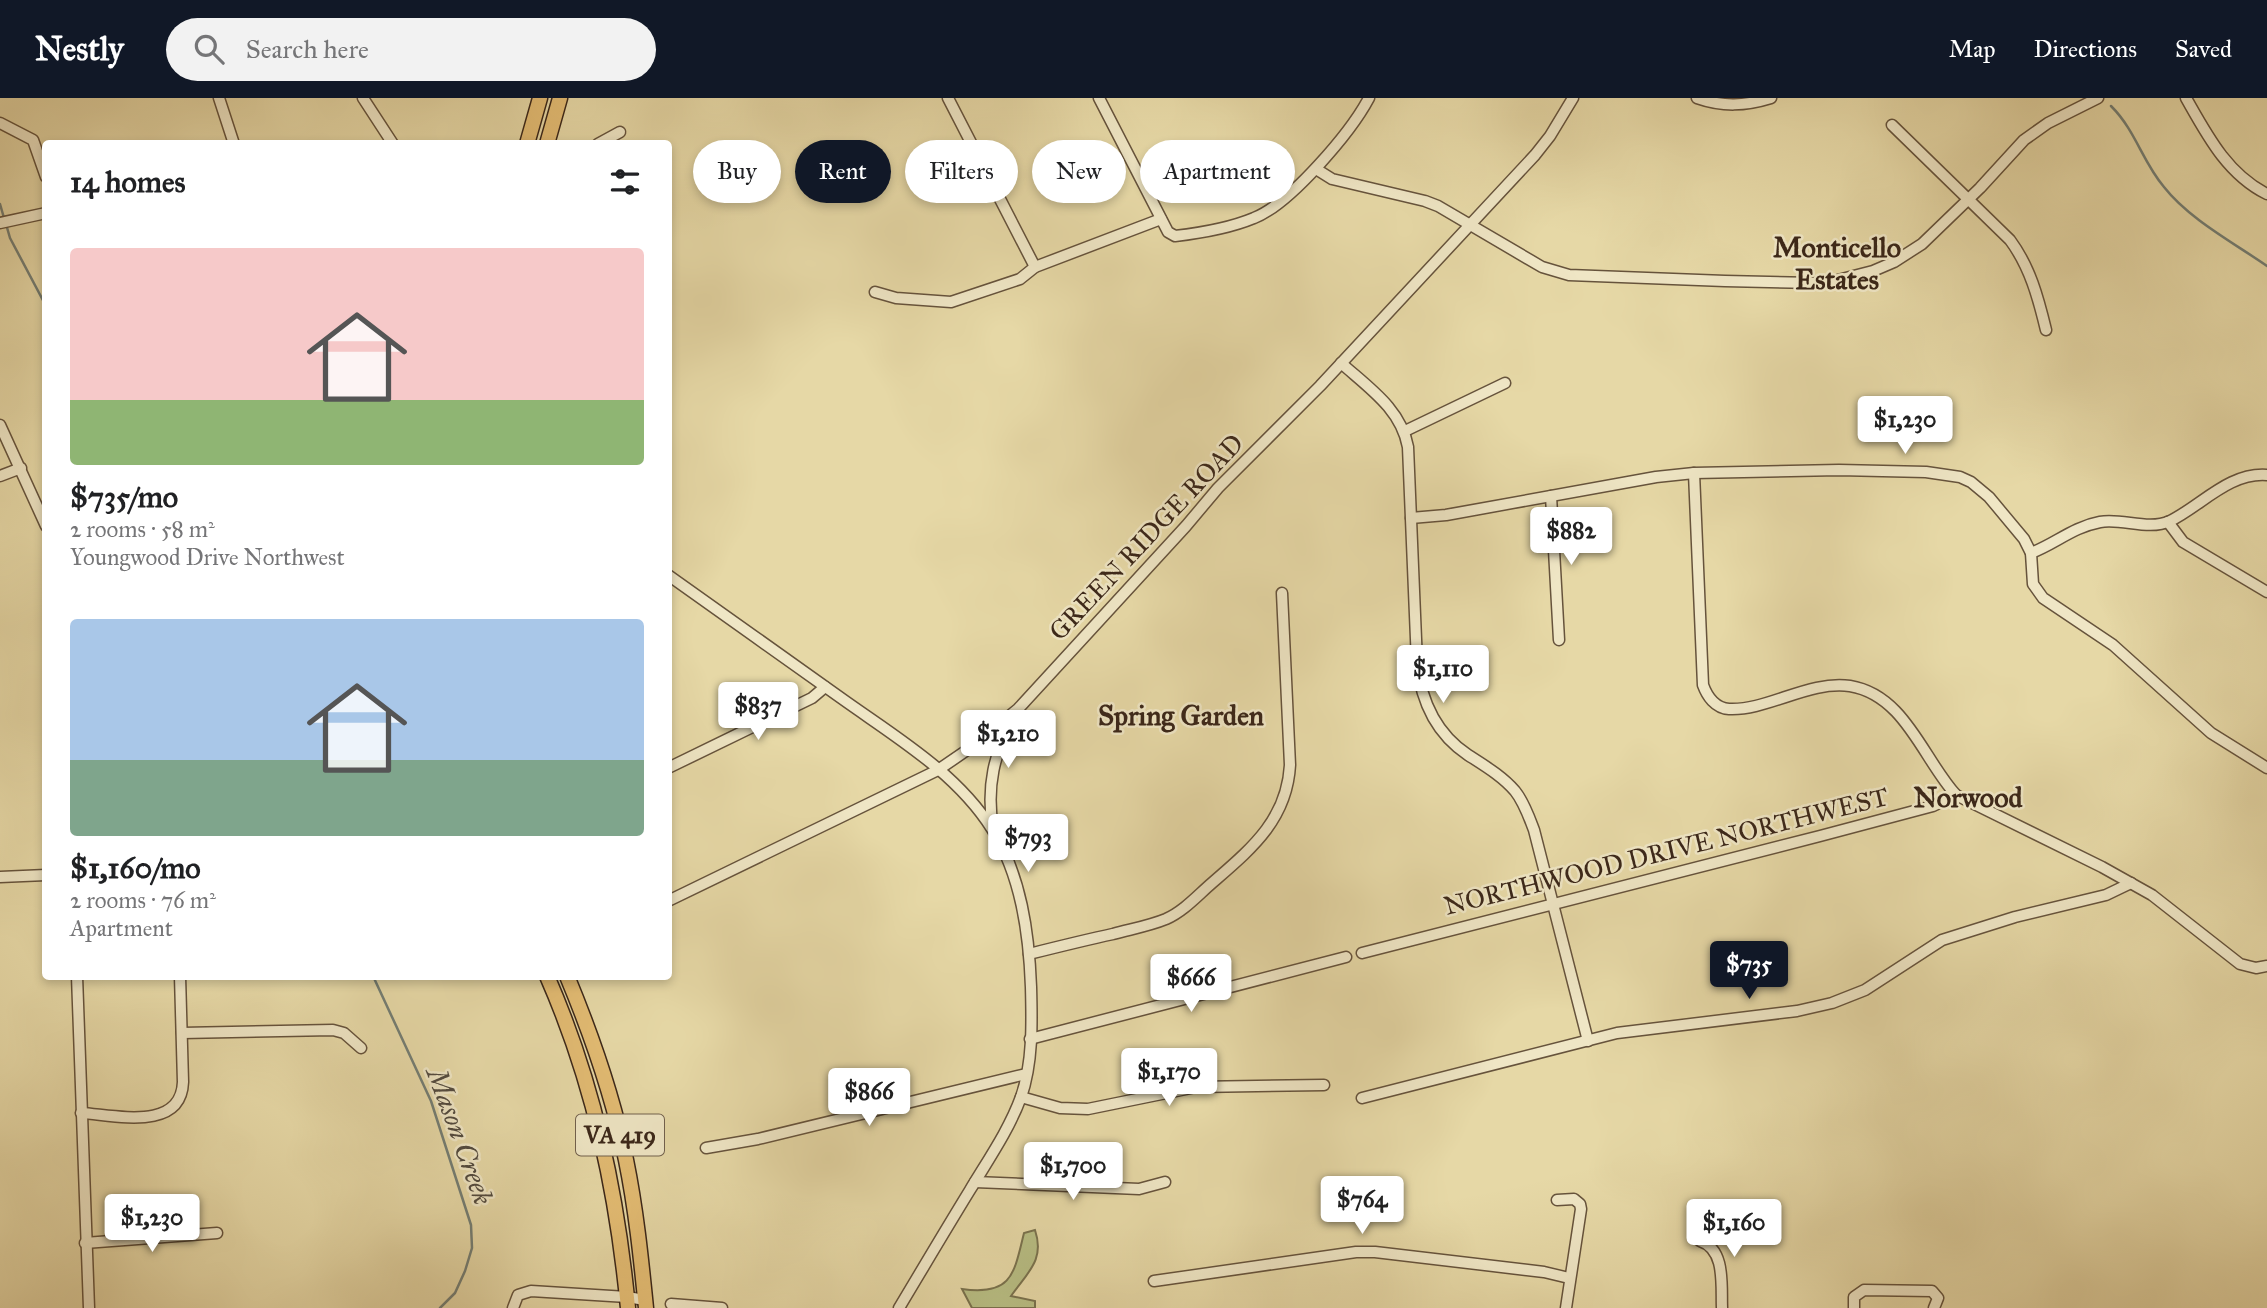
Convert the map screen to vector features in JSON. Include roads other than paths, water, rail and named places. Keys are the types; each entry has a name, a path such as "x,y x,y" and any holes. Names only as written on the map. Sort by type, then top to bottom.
{"main road":[{"path":"528,140 540,98"},
{"path":"548,140 560,98"},
{"name":"VA 419","path":"549,980 576,1049 604,1145 619,1226 628,1302"},
{"name":"VA 419","path":"569,980 595,1046 618,1126 632,1191 646,1304"}],"street":[{"path":"219,98 233,140"},
{"path":"363,98 390,140"},
{"path":"948,98 1035,267"},
{"path":"1099,98 1168,232 1175,236 1243,222 1266,211 1316,169 1356,120 1369,98"},
{"name":"GREEN RIDGE ROAD","path":"672,899 938,770 1018,709 1218,488 1341,363 1535,155 1563,117 1573,98"},
{"path":"1697,98 1720,105 1744,105 1771,98"},
{"path":"1316,169 1332,179 1425,201 1542,267 1569,275 1815,283 1854,277 1900,258 1931,237 2024,141 2039,129 2098,98"},
{"path":"2186,98 2229,165 2243,180 2267,194"},
{"path":"0,123 31,138 42,165"},
{"path":"1892,125 1969,199 2020,253 2035,285 2046,330"},
{"path":"605,140 620,132"},
{"path":"0,223 42,214"},
{"path":"875,292 896,298 951,302 1020,279 1035,267 1161,219"},
{"path":"1341,363 1389,406 1405,431 1408,447 1417,663 1422,695 1432,718 1451,741 1503,779 1519,797 1534,830 1588,1041"},
{"path":"1405,431 1505,383"},
{"path":"0,425 42,517"},
{"path":"0,476 21,468"},
{"path":"1411,519 1656,477 1694,473 1839,470 1950,474 1971,482 1989,497 2018,530 2031,553 2033,584 2043,598 2113,645 2211,733 2267,768"},
{"path":"1694,473 1703,684 1710,699 1729,709 1819,687 1850,686 1873,693 1892,707 1956,795 2130,883 2169,907 2240,964 2256,968 2267,966"},
{"path":"2031,553 2089,524 2119,520 2153,525 2168,522 2223,487 2252,475 2267,475"},
{"path":"1551,496 1559,640"},
{"path":"2168,522 2183,542 2267,592"},
{"path":"672,578 916,751 964,792 993,831 1010,868 1024,916 1029,954 1030,1039 1021,1097 1003,1134 899,1308"},
{"path":"1029,954 1166,919 1184,908 1256,844 1268,827 1284,800 1290,774 1282,593"},
{"path":"672,766 812,698 825,687"},
{"path":"993,831 990,802 992,769 1006,731 1018,709"},
{"name":"NORTHWOOD DRIVE NORTHWEST","path":"1362,953 1933,806 1956,795"},
{"path":"0,877 42,876"},
{"path":"1362,1098 1649,1028 1797,1011 1832,1003 1865,990 1942,940 2004,920 2106,895 2130,883"},
{"path":"1030,1039 1346,957"},
{"path":"77,980 89,1308"},
{"path":"81,1113 153,1117 169,1111 183,1093 180,980"},
{"path":"182,1033 333,1030 344,1033 361,1048"},
{"path":"706,1148 758,1139 1026,1074"},
{"path":"1021,1097 1060,1108 1081,1110 1196,1087 1324,1085"},
{"path":"975,1182 1139,1189 1165,1182"},
{"path":"1557,1200 1574,1199 1581,1209 1566,1308"},
{"path":"85,1243 217,1233"},
{"path":"1700,1241 1709,1245 1717,1257 1722,1308"},
{"path":"1154,1281 1356,1252 1531,1270 1569,1278"},
{"path":"1854,1308 1854,1297 1864,1290 1932,1291 1938,1298 1934,1308"},
{"path":"513,1308 515,1299 523,1292 646,1304"},
{"path":"671,1304 722,1308"}],"waterway":[{"path":"2111,106 2127,126 2156,177 2174,199 2199,220 2267,266"},
{"name":"Mason Creek","path":"0,204 4,218"},
{"name":"Mason Creek","path":"6,224 10,238 42,298"},
{"name":"Mason Creek","path":"375,980 431,1101 471,1225 472,1248 465,1271 455,1293 440,1308"}],"district":[{"name":"Monticello Estates","path":"1837,263"},
{"name":"Spring Garden","path":"1181,715"},
{"name":"Norwood","path":"1968,797"}]}
